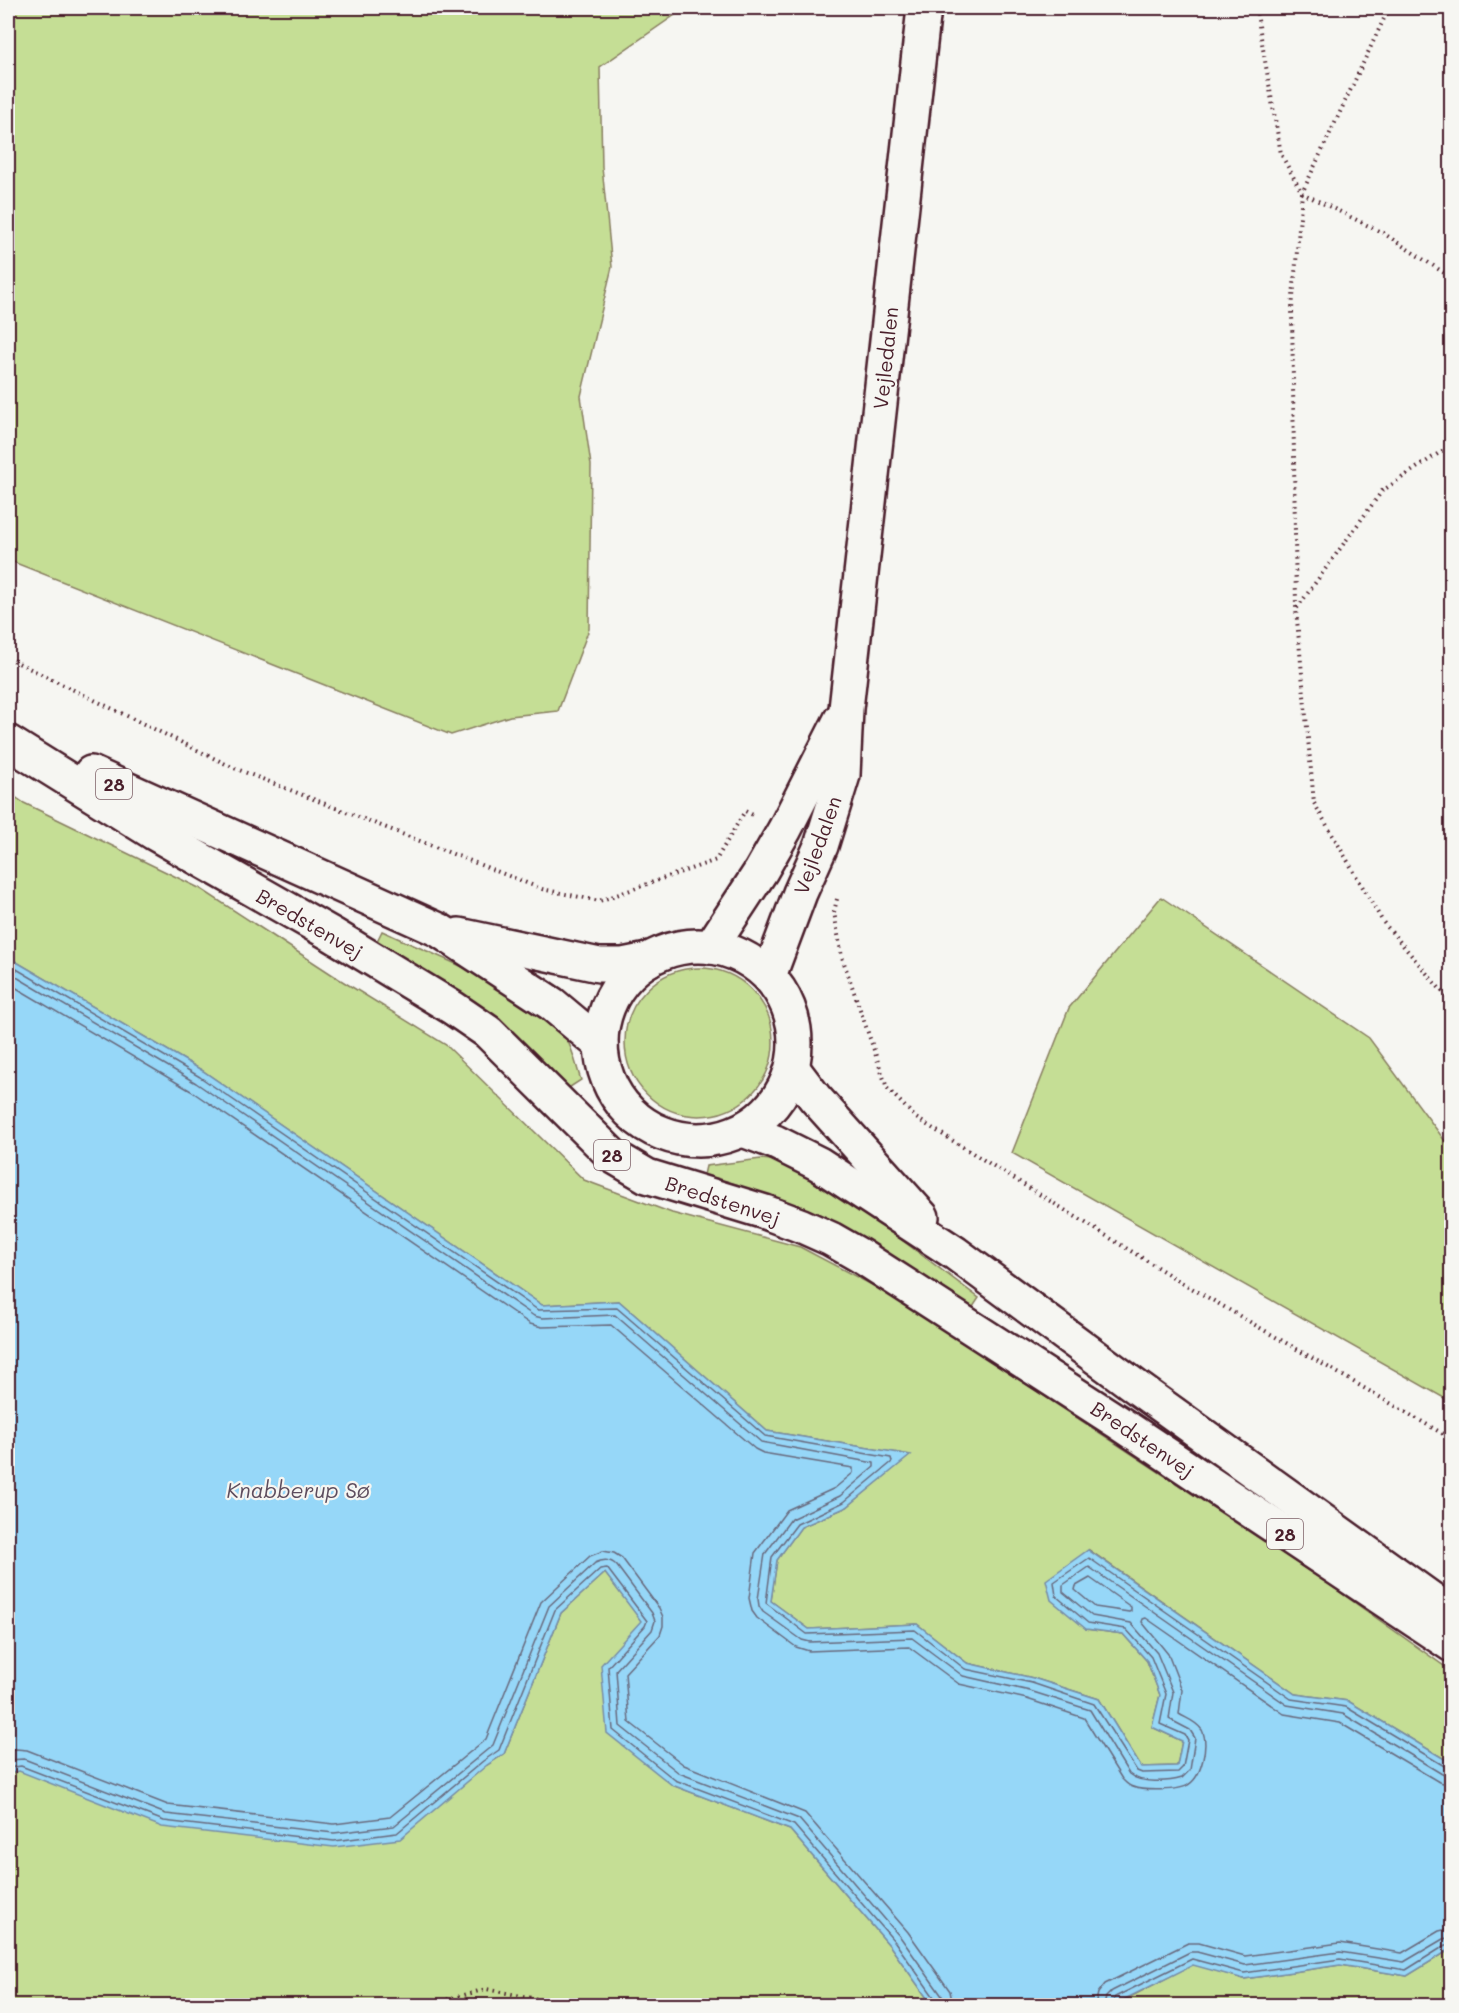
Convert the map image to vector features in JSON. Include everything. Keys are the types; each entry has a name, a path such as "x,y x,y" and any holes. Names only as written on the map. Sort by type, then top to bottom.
{"main road":[{"name":"Vejledalen","path":"769,976 800,893 821,846 843,775 846,709 924,8"},
{"name":"Vejledalen","path":"711,947 773,850 846,709"},
{"name":"Bredstenvej","path":"8,734 439,930 552,1004 601,1045"},
{"name":"Bredstenvej","path":"8,742 154,833 333,935 453,1008 488,1032 613,1156 647,1176 765,1212 802,1226 860,1256 1118,1422 1452,1645"},
{"name":"Bredstenvej","path":"439,930 599,965 623,965 648,960"},
{"name":"28","path":"689,946 711,947 733,951 752,961 769,976 781,992 790,1010 795,1029 796,1049 793,1069 782,1094 765,1114 743,1130 722,1138 701,1140 679,1138 658,1132 639,1120 617,1096 604,1067 601,1045 603,1025 614,995 632,972 648,960 668,950 689,946"},
{"name":"Bredstenvej","path":"793,1069 848,1136 955,1253"},
{"name":"Bredstenvej","path":"743,1130 776,1142 819,1164 955,1253 1452,1614"}],"path":[{"path":"1256,8 1281,154 1302,193 1383,233 1452,278"},
{"path":"1389,8 1302,193 1292,309 1296,609 1314,803 1383,922 1452,1003"},
{"path":"1296,609 1382,491 1442,452 1452,449"},
{"path":"424,2006 486,1989 542,2000 553,2006"}],"green space":[{"path":"8,8 685,8 600,67 602,167 612,267 581,396 591,465 589,629 558,711 510,716 451,735 8,560"},
{"path":"8,792 24,803 201,889 446,1045 584,1180 672,1213 800,1247 891,1295 1327,1583 1451,1671 1451,1763 1348,1701 1295,1694 1089,1550 1086,1629 1123,1634 1147,1661 1160,1695 1152,1727 1182,1741 1177,1766 1141,1767 1099,1699 1033,1678 967,1663 917,1624 809,1629 771,1601 777,1560 801,1527 847,1507 910,1455 767,1431 619,1301 542,1305 203,1071 8,957"},
{"path":"1161,897 1369,1038 1451,1149 1451,1402 1012,1153 1069,1008"},
{"path":"382,931 481,976 530,1004 550,1019 565,1036 581,1080 567,1089 375,945"},
{"path":"699,968 727,973 740,980 751,990 761,1001 768,1014 773,1042 768,1070 761,1083 751,1094 740,1104 727,1111 699,1116 671,1111 658,1104 647,1094 637,1083 630,1070 625,1042 630,1014 637,1001 647,990 658,980 671,973"},
{"path":"761,1159 781,1161 818,1177 979,1298 971,1310 738,1189 739,1185 704,1175 706,1166"},
{"path":"605,1573 642,1621 602,1665 672,1785 790,1830 890,1946 932,2005 8,2006 8,1774 19,1771 487,1765 504,1754 561,1613"},
{"path":"1451,1949 1451,2005 1113,2006 1193,1964 1244,1979 1340,1965 1407,1976"}],"water":[{"name":"Knabberup Sø","path":"8,957 203,1071 542,1305 619,1301 767,1431 911,1455 847,1507 801,1527 777,1560 771,1601 809,1629 917,1624 967,1663 1033,1678 1099,1699 1141,1767 1177,1766 1182,1741 1152,1727 1160,1695 1147,1661 1123,1634 1086,1629 1051,1600 1046,1580 1088,1550 1295,1694 1348,1701 1451,1763 1451,1949 1407,1976 1340,1965 1244,1979 1193,1965 1113,2005 932,2005 890,1946 790,1830 672,1785 607,1733 601,1665 641,1621 605,1573 561,1613 504,1754 487,1765 400,1839 334,1847 162,1827 19,1771 8,1774"}]}
